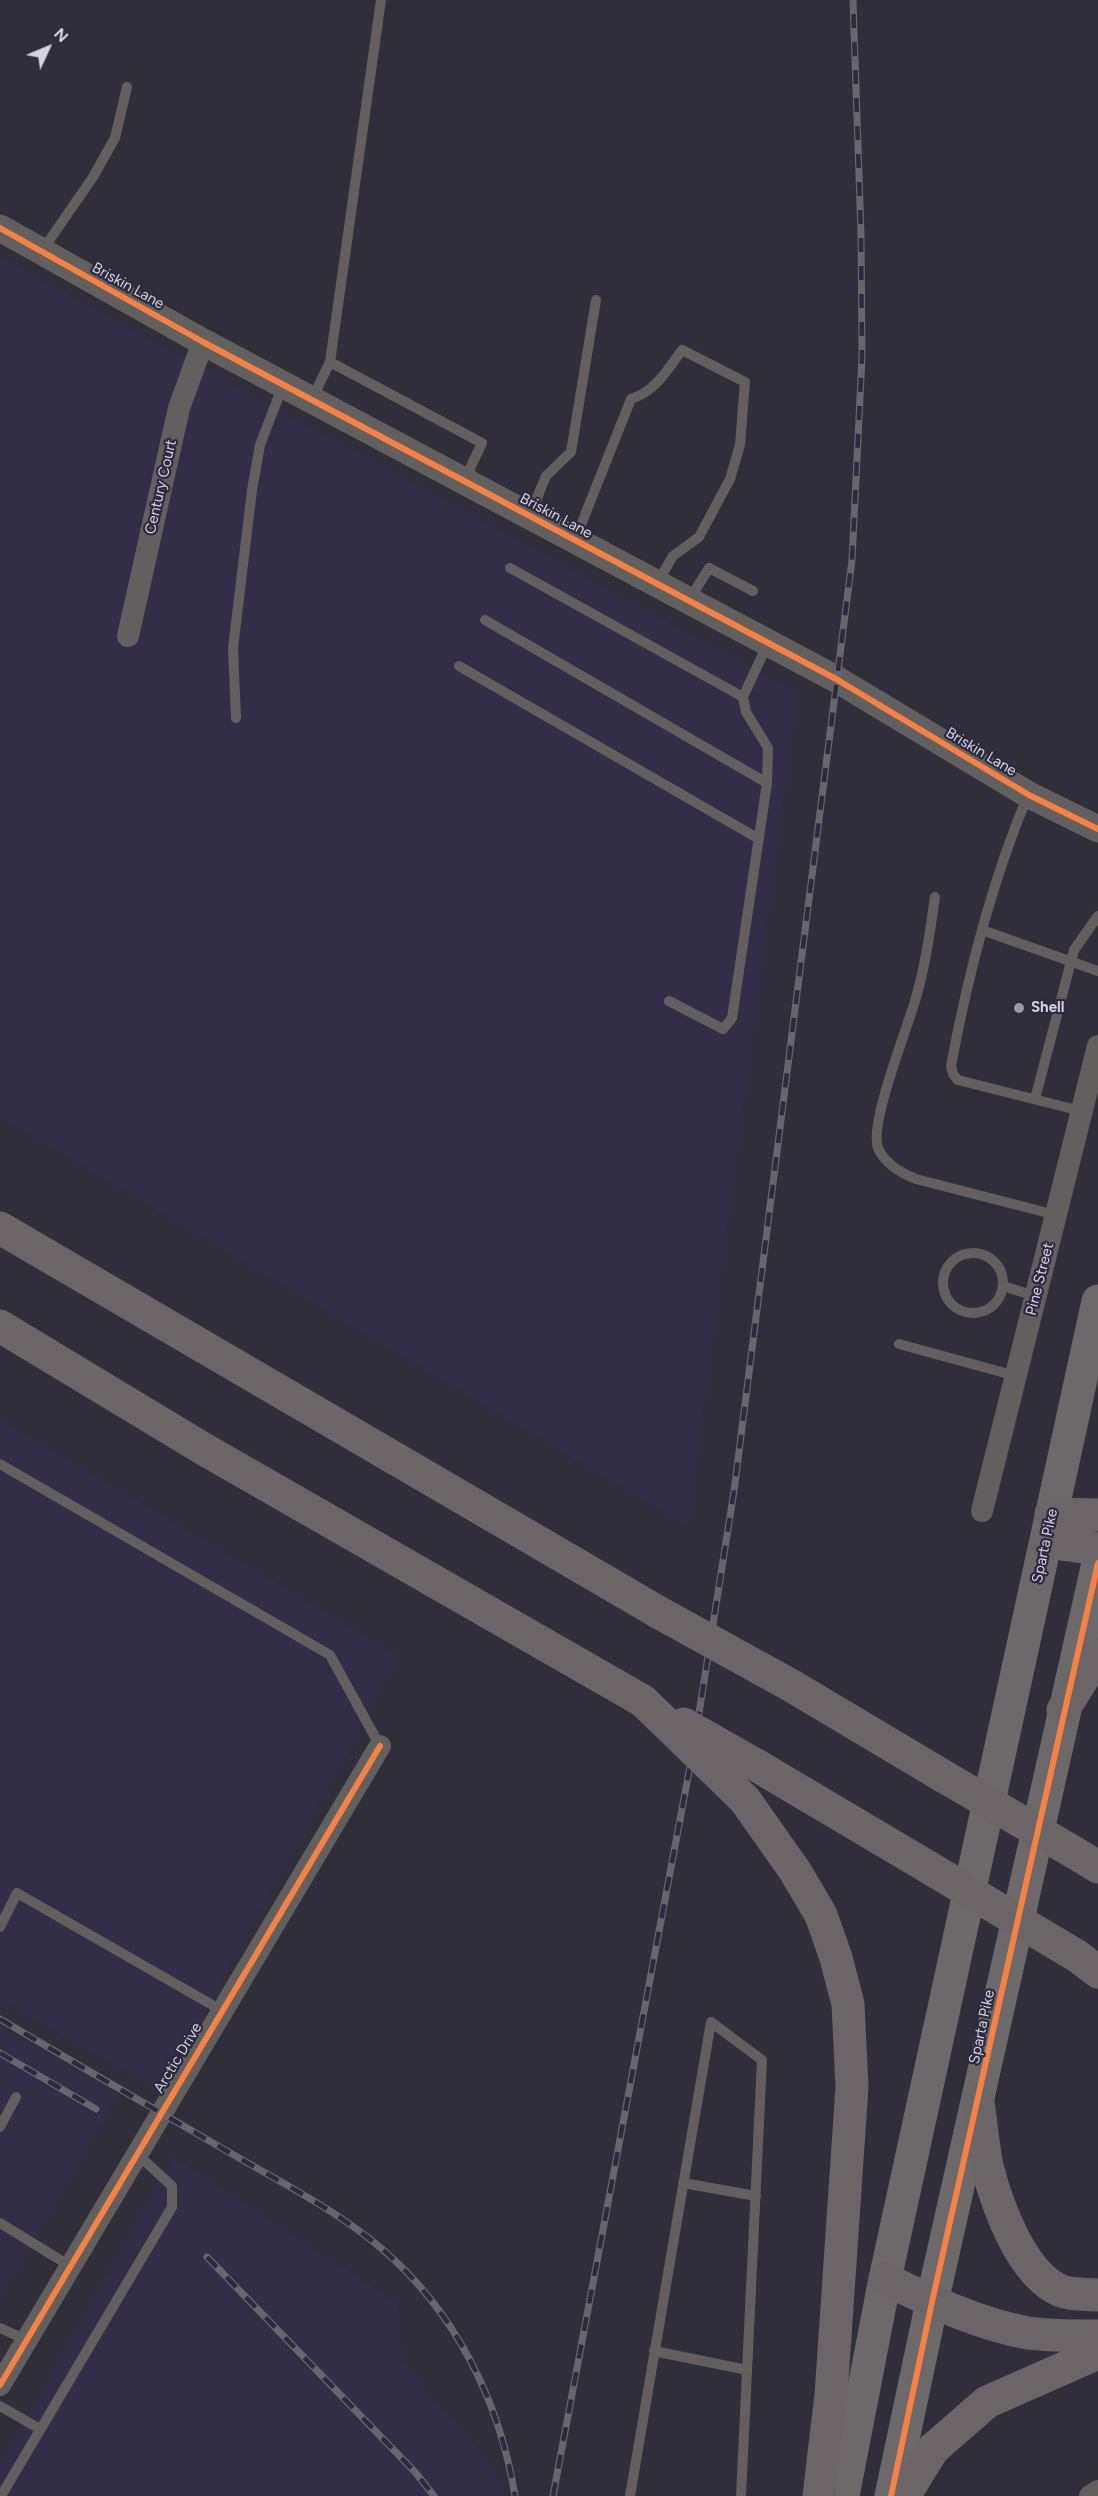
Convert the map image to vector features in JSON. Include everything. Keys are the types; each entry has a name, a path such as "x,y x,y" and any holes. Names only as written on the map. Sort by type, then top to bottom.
{"highway":[{"path":"0,1228 1090,1861"},
{"path":"0,1326 202,1448 756,1765 1091,1965"},
{"path":"1049,1528 1098,1515"},
{"path":"1049,1528 1098,1549"},
{"path":"1063,1710 1098,1653"},
{"path":"643,1701 745,1800 795,1871 821,1915 836,1958 848,2004 852,2087 831,2395 819,2496"},
{"path":"978,2102 987,2165 1000,2208 1018,2246 1037,2273 1061,2291 1098,2295"},
{"path":"885,2279 932,2302 983,2321 1028,2333 1098,2336"},
{"path":"904,2496 933,2449 987,2402 1098,2353"}],"main road":[{"name":"Sparta Pike","path":"843,2496 885,2279 1098,1301"},
{"name":"Sparta Pike","path":"891,2496 1063,1710 1098,1563"}],"street":[{"name":"Briskin Lane","path":"0,228 203,342 836,679 1029,795 1098,829"},
{"name":"Century Court","path":"128,636 179,408 203,342"},
{"name":"Pine Street","path":"982,1511 1098,1046"},
{"name":"Arctic Drive","path":"0,2385 380,1746"},
{"path":"1090,2496 1098,2492"}],"lane":[{"path":"312,400 330,363 381,0"},
{"path":"42,251 93,177 115,138 127,87"},
{"path":"530,516 546,476 571,452 596,300"},
{"path":"575,540 631,399 655,386 681,350 745,382 740,445 730,479 699,537 673,556 656,583"},
{"path":"330,363 482,443 464,481"},
{"path":"236,718 233,648 252,490 260,445 283,384"},
{"path":"510,568 743,697"},
{"path":"689,601 709,568 753,591"},
{"path":"486,620 767,783"},
{"path":"669,1001 723,1029 732,1018 767,783 768,748 746,712 743,697 768,642"},
{"path":"459,666 759,839"},
{"path":"1029,795 1009,841 982,930 951,1066 958,1080 1082,1111"},
{"path":"934,897 916,1000 884,1098 878,1147 899,1172 916,1179 1056,1215"},
{"path":"1035,1099 1074,950 1090,924 1098,916"},
{"path":"982,930 1098,971"},
{"path":"975,1253 984,1255 999,1268 1003,1287 995,1306 975,1313 966,1313 952,1305 943,1290 942,1282 944,1272 956,1257 975,1253"},
{"path":"1003,1287 1035,1296"},
{"path":"899,1344 1016,1376"},
{"path":"0,1464 330,1655 380,1746"},
{"path":"0,1928 17,1893 221,2010"},
{"path":"630,2496 711,2022 762,2060 741,2496"},
{"path":"0,2127 16,2097"},
{"path":"1,2496 172,2207 172,2186 136,2153"},
{"path":"683,2183 756,2196"},
{"path":"0,2223 70,2266"},
{"path":"0,2328 27,2340"},
{"path":"654,2351 747,2370"},
{"path":"0,2406 40,2429"}],"shaded area":[{"path":"0,257 798,693 688,1527 0,1117"},
{"path":"0,1419 400,1656 162,2092 0,2000"},
{"path":"0,2027 119,2095 0,2298"},
{"path":"173,2156 399,2304 402,2362 492,2465 504,2496 0,2496 0,2466"}],"railway":[{"path":"553,2496 694,1745 734,1491 852,560 862,357 861,234 853,0"},
{"path":"0,2019 303,2195 344,2220 382,2249 431,2301 470,2360 486,2393 498,2426 515,2496"},
{"path":"0,2053 96,2109"},
{"path":"207,2257 415,2472 434,2496"}],"cycle path":[{"path":"0,228 203,342 836,679 1029,795 1098,829"},
{"path":"891,2496 932,2302 1098,1563"},
{"path":"0,2385 380,1746"}],"place":[{"name":"Shell","path":"1019,1008"}]}
